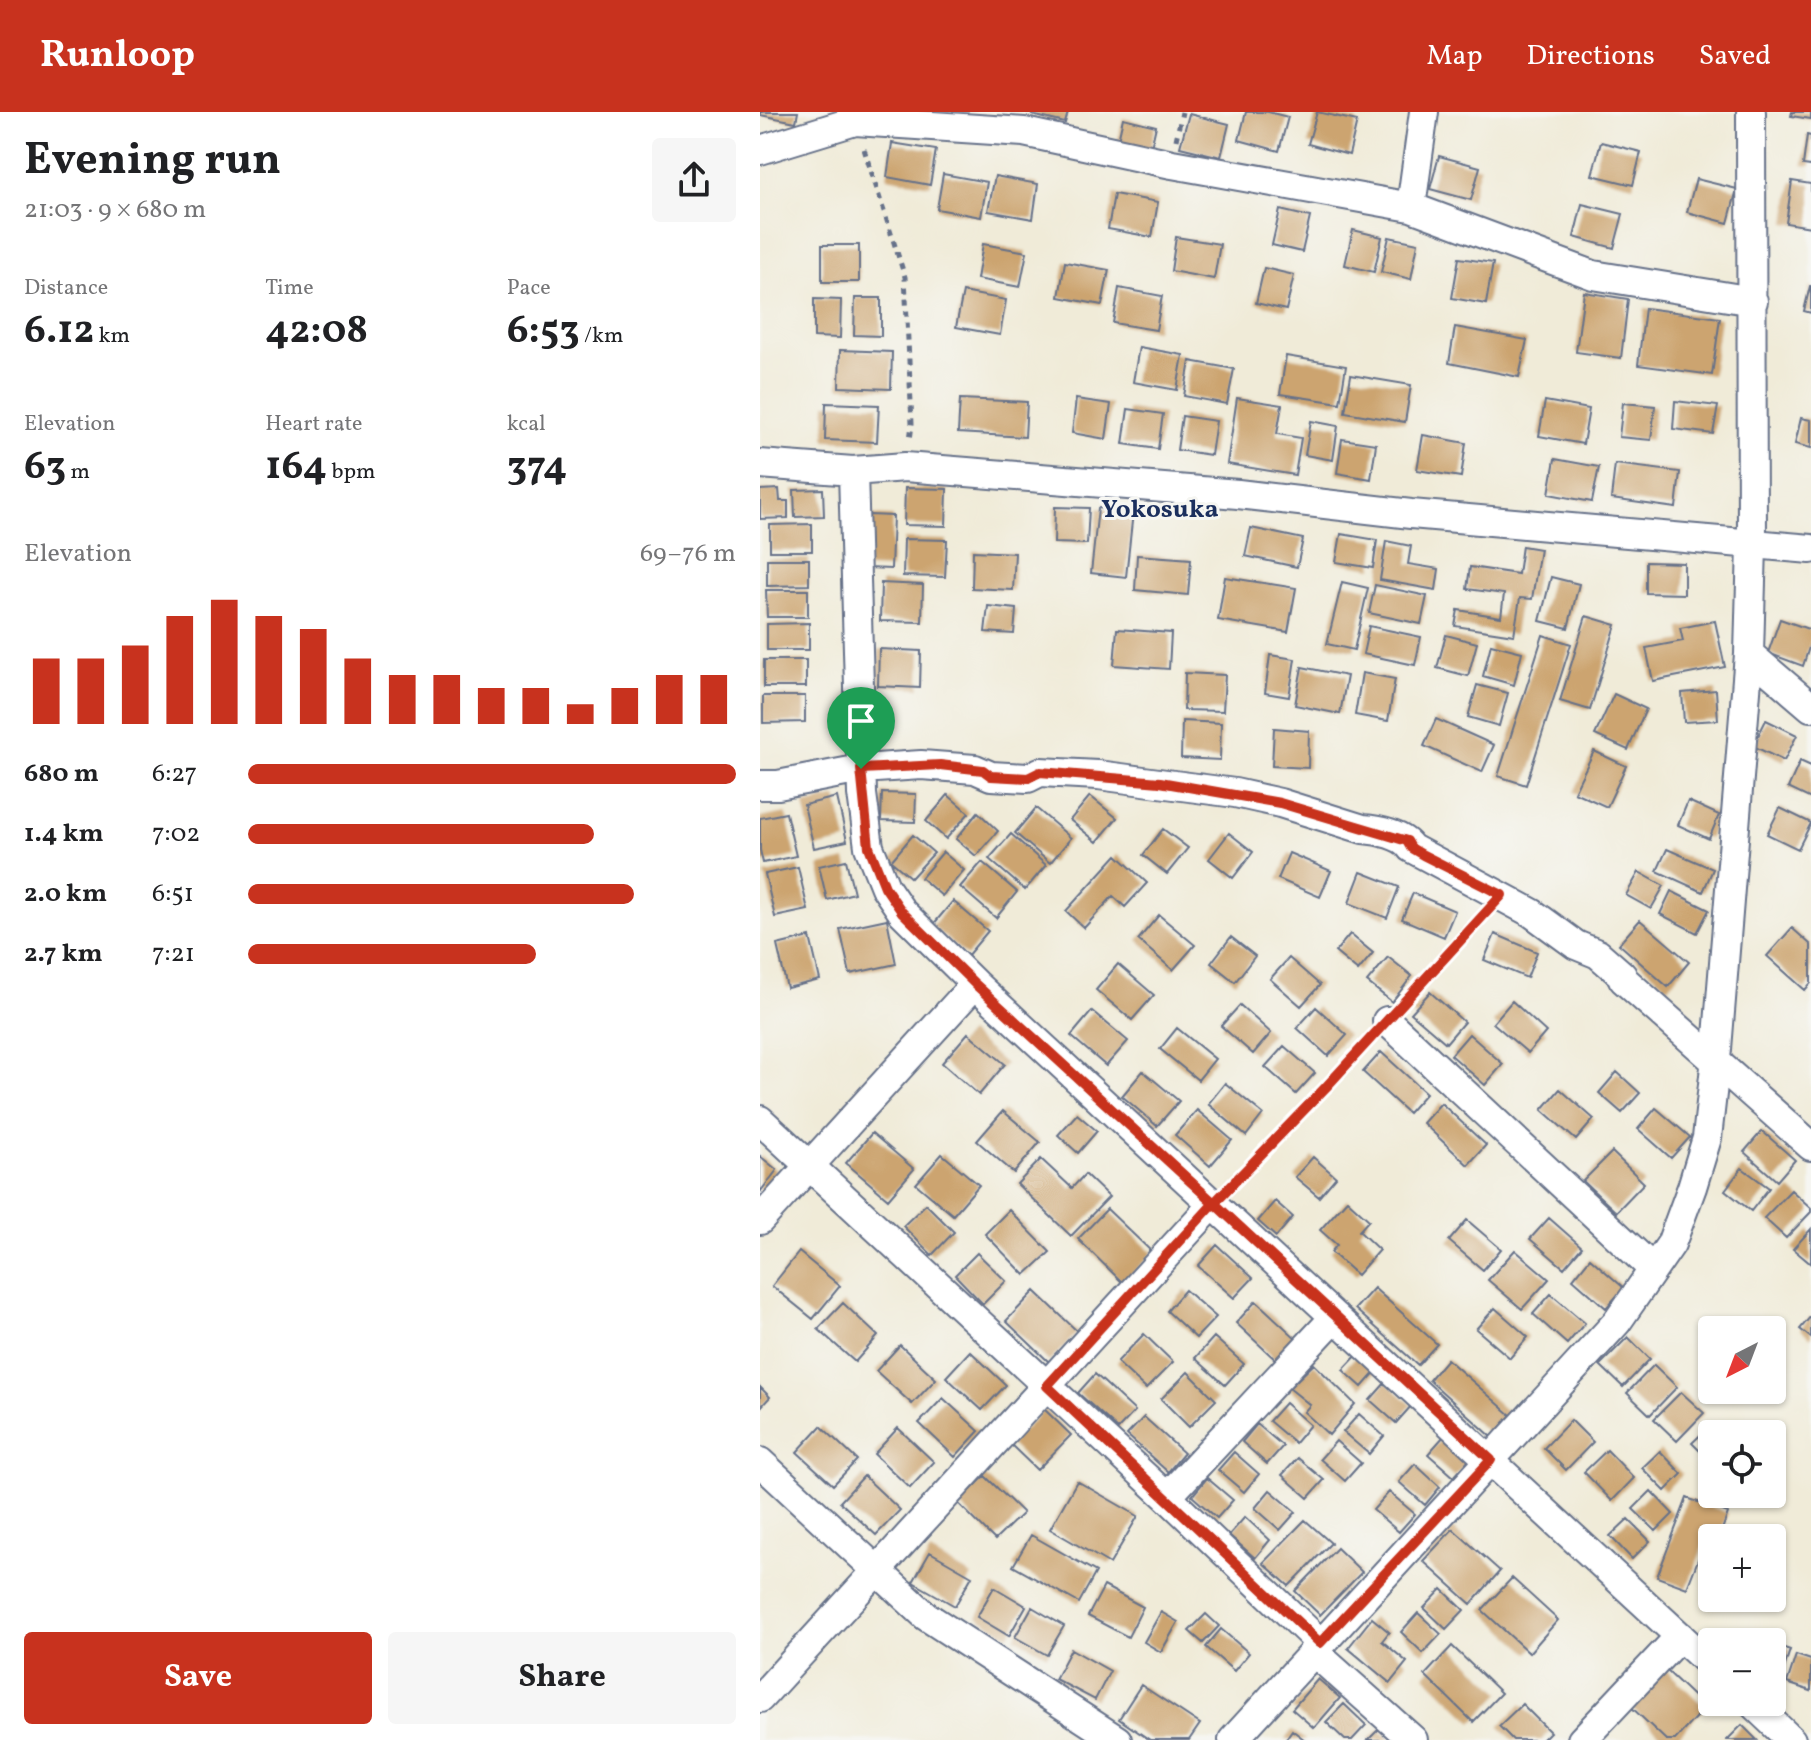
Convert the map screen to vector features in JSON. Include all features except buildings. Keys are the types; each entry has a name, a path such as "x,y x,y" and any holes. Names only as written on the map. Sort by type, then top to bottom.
{"street":[{"path":"1411,207 1424,112"},
{"path":"1233,1740 1617,1322 1671,1244 1707,1138 1749,654 1753,301 1751,112"},
{"path":"760,150 854,117 1024,132 1172,164 1411,207 1593,275 1753,301"},
{"path":"760,464 853,471 905,467 1238,494 1411,514 1811,549"},
{"path":"853,471 861,769 869,847 885,887 902,912 975,984 1698,1653"},
{"path":"1749,654 1811,707"},
{"path":"760,785 778,785 861,769 940,765 983,770 991,776 1028,778 1040,772 1098,775 1235,793 1280,803 1407,841 1411,848 1502,895 1576,945 1598,954 1715,1063 1811,1146"},
{"path":"760,1220 975,984"},
{"path":"1387,1021 1653,1269"},
{"path":"760,1120 1167,1497 1413,1740"},
{"path":"760,1698 1214,1203"},
{"path":"1167,1497 1335,1317"},
{"path":"760,1462 926,1616 1117,1740"},
{"path":"1582,1740 1680,1636"},
{"path":"1766,1716 1791,1740"}],"path":[{"path":"854,117 905,277 912,424 905,467"},
{"path":"1214,1203 1502,895"}],"district":[{"name":"Yokosuka","path":"1160,510"}],"route":[{"path":"861,769 869,847 885,887 902,912 975,984 1214,1203 1047,1386 1320,1643 1491,1460 1214,1203 1326,1087 1502,895 1423,855 1411,848 1407,841 1374,829 1363,829 1280,803 1235,793 1098,775 1040,772 1028,778 991,776 983,770 940,765 861,769"}]}
